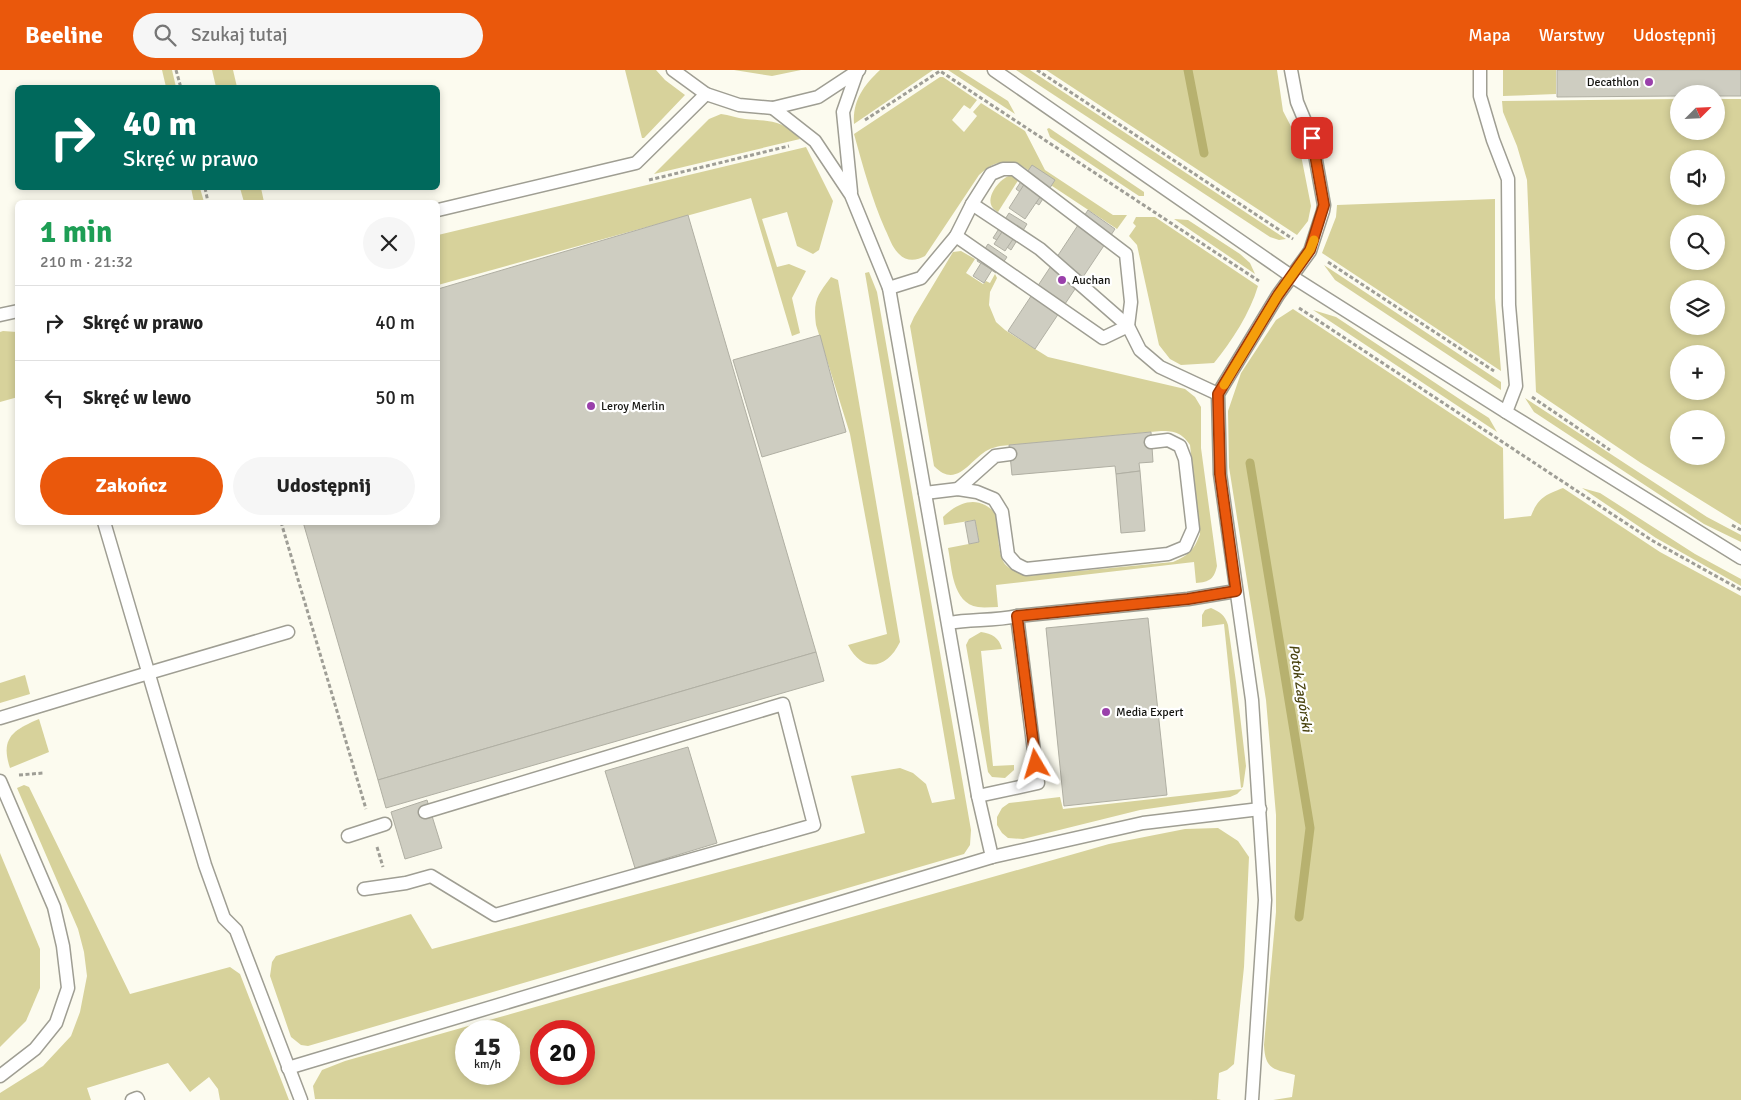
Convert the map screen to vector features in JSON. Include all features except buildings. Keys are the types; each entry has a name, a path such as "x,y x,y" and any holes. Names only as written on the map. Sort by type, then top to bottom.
{"lane":[{"path":"673,70 706,94 739,105 773,108 818,97 858,71"},
{"path":"994,70 1291,276 1741,558"},
{"path":"1252,1100 1266,900 1252,700 1220,474 1218,394 1291,276 1310,250 1323,211 1318,167 1312,138 1297,102 1291,70"},
{"path":"1480,70 1480,96 1493,140 1508,179 1510,305 1516,386 1506,412"},
{"path":"851,195 843,112 858,71"},
{"path":"440,210 636,163 706,94"},
{"path":"773,108 815,141 851,195 889,288 978,796 992,858"},
{"path":"889,288 921,278 956,236 972,204 991,174 1014,169 1126,254 1131,302 1128,326"},
{"path":"972,204 1040,249 1128,326 1140,350 1160,367 1218,394"},
{"path":"956,236 1103,338 1128,326"},
{"path":"0,315 15,312"},
{"path":"925,493 958,489 977,492 994,499 1002,512 1008,555 1016,564 1026,569 1168,554 1185,547 1193,529 1185,459 1180,446 1168,440 1151,442"},
{"path":"958,489 995,456 1010,454"},
{"path":"105,525 150,672 188,810 224,918 236,930 301,1100"},
{"path":"948,623 967,620 997,620 1017,616 1188,599 1236,591"},
{"path":"978,796 1038,783 1017,616"},
{"path":"0,718 288,632"},
{"path":"364,889 406,883 431,876 495,915 814,825 784,704 426,812"},
{"path":"0,781 54,907 63,946 68,988 56,1023 35,1049 0,1076"},
{"path":"288,1068 992,858 1143,823 1260,809"},
{"path":"348,836 385,824"},
{"path":"132,1100 137,1098 138,1100"}],"path":[{"path":"176,70 179,85"},
{"path":"1037,70 1616,454"},
{"path":"1726,522 1741,530"},
{"path":"282,525 388,885"}],"shaded area":[{"path":"162,70 172,70 176,85 166,85"},
{"path":"212,70 233,70 237,85 216,85"},
{"path":"625,70 656,70 665,80 685,95 644,138 642,138"},
{"path":"734,70 801,70 772,76"},
{"path":"880,70 933,70 854,124 855,108 860,94"},
{"path":"948,70 959,70 1008,101 1015,114"},
{"path":"1016,70 1030,70 1286,239 1279,240 1270,237"},
{"path":"1046,70 1277,70 1283,111 1298,140 1311,206 1308,221 1297,235"},
{"path":"1503,70 1556,70 1556,94 1503,96"},
{"path":"940,77 943,77 977,100 970,109 964,105 952,120 964,132 977,116 973,112 981,103 1025,131 1045,170 1113,215 1127,215 1117,229 1019,164 1002,162 988,167 979,175 925,256 911,260 901,256 892,245 880,218 854,134"},
{"path":"1670,99 1670,140 1725,140 1725,99 1741,99 1741,525 1641,463 1536,392 1527,180 1517,146 1503,112 1502,101"},
{"path":"721,114 775,123 788,128 800,139 654,174 709,119"},
{"path":"1049,128 1144,192 1144,196 1139,196 1050,137 1047,129"},
{"path":"806,147 833,201 819,250 813,254 797,246 787,212 762,219 777,267 789,264 806,271 792,298 800,333 792,336 751,198 440,284 440,235"},
{"path":"1011,175 1019,179 998,212 993,208 991,197 996,186"},
{"path":"191,190 201,190 203,200 194,200"},
{"path":"241,190 261,190 264,200 243,200"},
{"path":"1495,199 1495,298 1501,371 1322,253 1336,217 1337,205"},
{"path":"1136,217 1155,217 1258,286 1240,326 1214,363 1181,365 1170,359 1159,345 1137,245 1129,236 1136,226 1133,223"},
{"path":"1174,219 1188,220 1240,254 1250,263 1255,274"},
{"path":"961,251 975,259 966,273 983,284 986,281 990,283 995,274 997,278 990,292 989,305 996,322 1005,330 1048,357 1185,389 1195,397 1201,407 1201,448 1217,566 1211,579 1196,583 1194,562 996,585 998,607 978,607 969,604 963,599 958,592 952,574 948,548 979,542 975,520 944,525 943,517 957,506 968,502 985,505 993,511 996,516 1002,559 1009,568 1027,576 1173,562 1190,551 1196,544 1200,534 1190,445 1181,435 1174,432 1161,431 1000,446 981,454 963,470 950,475 942,473 934,466 910,326 953,252"},
{"path":"1324,265 1501,382 1501,390 1335,280"},
{"path":"869,272 877,292 971,830 970,845 964,854 308,1046 301,1045 291,1037 270,976 272,962 276,956 411,914 432,949 865,833 851,776 900,768 913,773 926,784 932,803 955,799 865,273"},
{"path":"831,277 838,280 900,642 888,658 875,664 861,661 848,645 887,634 850,434 816,325 815,310 817,299"},
{"path":"1293,309 1503,448 1504,519 1531,516 1539,501 1563,488 1660,552 1741,596 1741,1100 1273,1100 1292,1097 1295,1075 1272,1068 1266,1060 1264,1045 1276,912 1276,815 1266,700 1229,467 1228,411 1241,373 1276,320"},
{"path":"1313,310 1336,317 1489,418 1497,432"},
{"path":"0,332 15,332 15,398 0,402"},
{"path":"1525,398 1707,517 1741,535 1741,542 1704,524 1534,412"},
{"path":"1582,488 1600,493 1695,554 1741,579 1741,586 1656,538"},
{"path":"1211,608 1222,614 1228,625 1246,766 1243,787 1241,788 1224,624 1202,627 1202,615 1205,610"},
{"path":"981,632 995,637 1002,649 981,651 993,766 1014,765 1014,770 1005,778 992,777 988,772 966,645 969,639"},
{"path":"25,675 30,694 0,703 0,683"},
{"path":"39,719 49,752 10,768 7,749 11,736 22,727"},
{"path":"24,785 29,787 130,994 230,967 240,974 289,1100 220,1100 218,1089 209,1077 190,1092 168,1063 87,1088 91,1100 0,1100 0,1093 43,1066 71,1036 80,1012 87,976 84,952 78,929 17,788"},
{"path":"1242,789 1230,797 1140,810 1023,839 1008,838 997,825 997,817 1002,808 1009,803 1060,797 1063,809"},
{"path":"1218,828 1238,841 1249,857 1244,967 1234,1064 1227,1070 1219,1073 1217,1099 1221,1100 315,1099 313,1086 322,1070 345,1061 455,1030 455,1085 520,1085 520,1020 489,1020 1109,844 1185,829"},
{"path":"0,853 40,949 40,988 26,1021 0,1047"}],"waterway":[{"name":"Potok Zagórski","path":"1188,70 1204,153"},
{"name":"Potok Zagórski","path":"1250,463 1310,828 1299,917"}],"slow traffic":[{"path":"1224,385 1278,295 1310,250 1314,240"}],"place":[{"name":"Decathlon","path":"1649,82"},
{"name":"Auchan","path":"1062,280"},
{"name":"Leroy Merlin","path":"591,406"},
{"name":"Media Expert","path":"1106,712"}],"route":[{"path":"1036,764 1017,616 1188,599 1236,591 1220,474 1218,394 1278,295 1310,250 1324,205 1312,138"}]}
